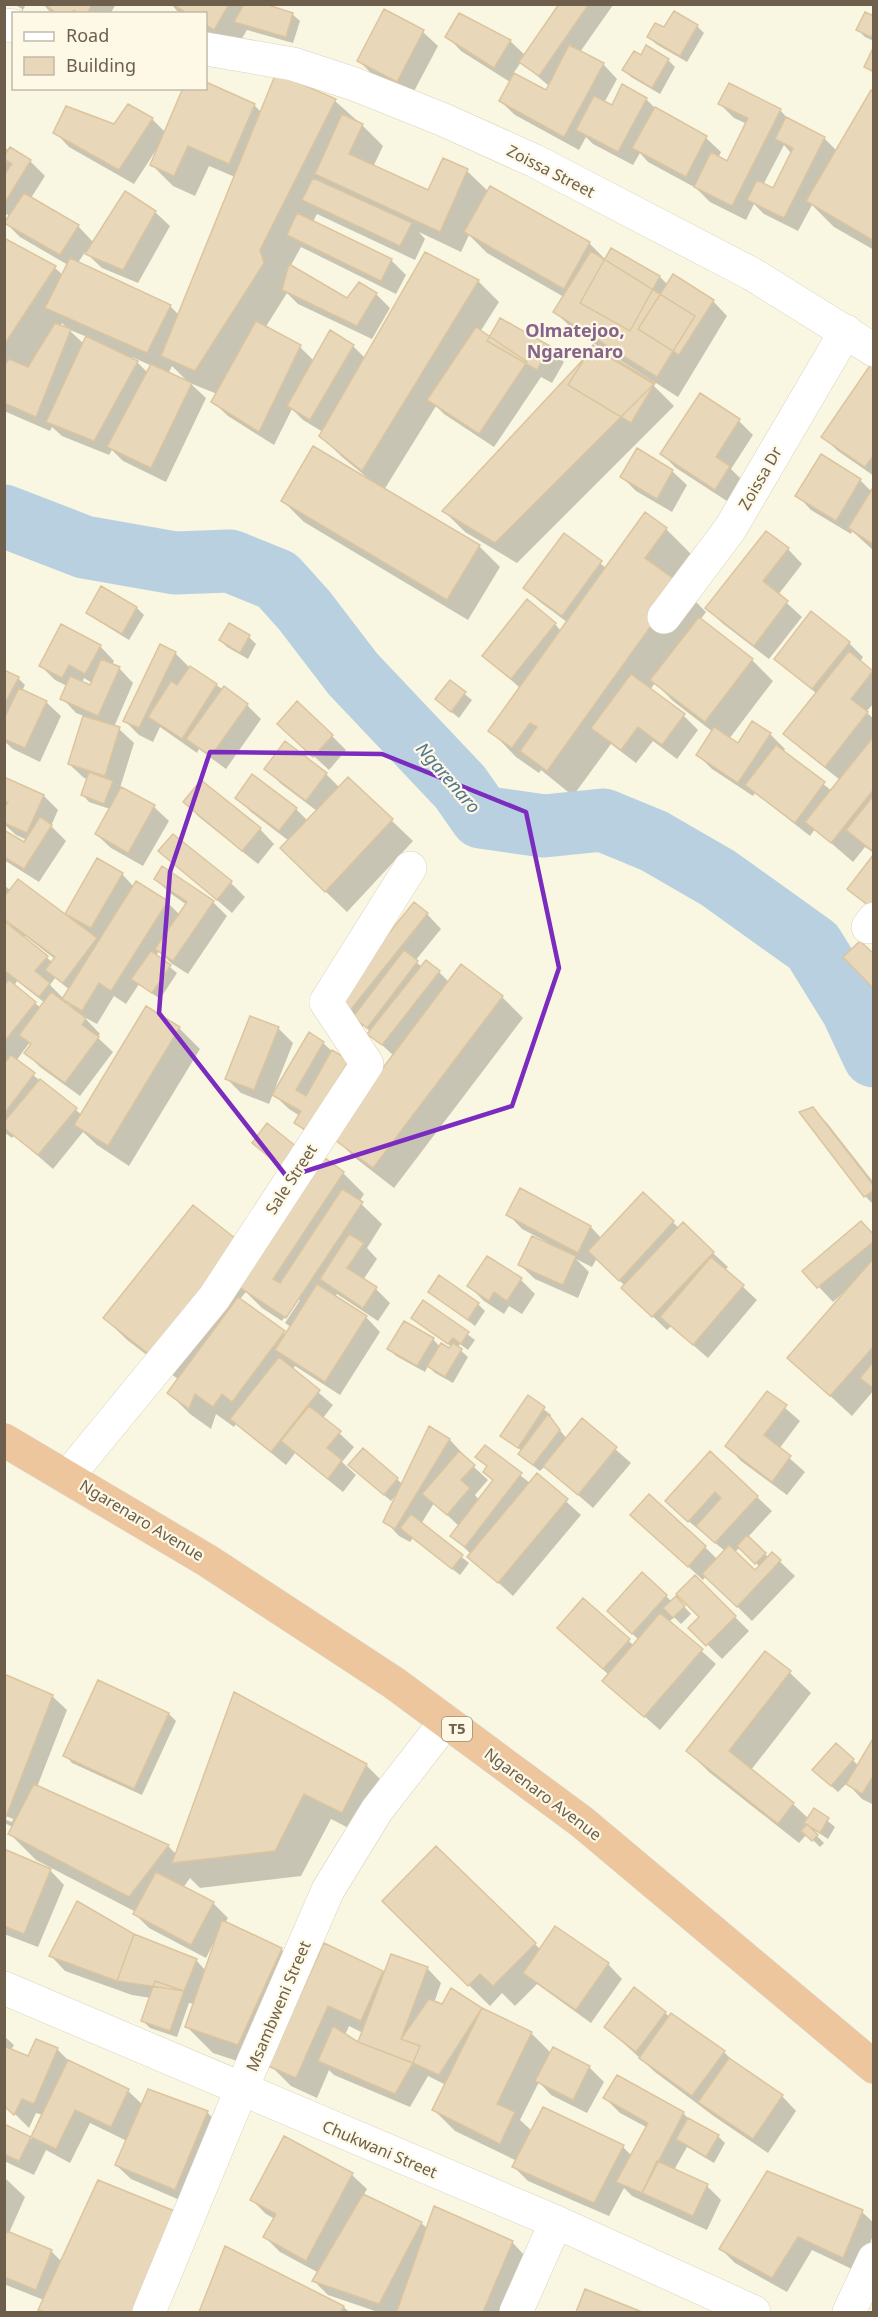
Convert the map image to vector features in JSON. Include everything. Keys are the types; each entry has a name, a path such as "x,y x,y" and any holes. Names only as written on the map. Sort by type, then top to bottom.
{"highway":[{"name":"Ngarenaro Avenue","path":"4,1440 208,1561 394,1683 582,1822 873,2067"}],"street":[{"name":"Zoissa Street","path":"207,49 293,64 354,84 444,120 535,161 752,274 873,350"},
{"name":"Zoissa Dr","path":"664,617 730,529 846,331"},
{"name":"Sale Street","path":"68,1476 214,1298 367,1064 326,1002 410,868"},
{"name":"Msambweni Street","path":"150,2313 328,1890 377,1810 446,1721"},
{"name":"Chukwani Street","path":"4,1988 556,2223 754,2313"},
{"path":"516,2313 556,2223"},
{"path":"849,2313 873,2259"}],"highlighted area":[{"path":"210,752 382,754 526,812 559,968 512,1106 287,1177 159,1013 170,872"}],"building":[{"path":"44,4 92,4 88,12 74,10 72,12 55,12"},
{"path":"173,4 229,4 214,30 207,26 207,12 185,12"},
{"path":"244,4 265,4 293,13 286,37 234,22"},
{"path":"559,4 589,4 539,76 519,62"},
{"path":"384,9 424,30 397,82 357,61"},
{"path":"674,11 698,25 680,56 647,37 655,23 664,27"},
{"path":"865,12 874,16 874,32 871,37 856,30"},
{"path":"459,13 511,40 494,68 445,37"},
{"path":"569,45 604,63 564,137 499,101 514,73 546,90"},
{"path":"646,45 669,59 652,88 622,70 634,51 641,55"},
{"path":"874,46 874,72 864,67"},
{"path":"276,73 336,99 260,250 264,263 195,371 161,356"},
{"path":"207,82 255,104 229,164 188,146 174,176 150,165 182,90 207,90"},
{"path":"729,83 781,109 732,206 694,187 711,152 727,161 748,118 718,104"},
{"path":"622,84 647,98 618,152 576,130 594,96 612,105"},
{"path":"871,90 874,92 874,241 806,201"},
{"path":"128,104 153,118 119,170 53,133 66,106 114,124"},
{"path":"655,107 707,136 686,177 632,148"},
{"path":"342,114 363,124 349,154 428,190 443,158 468,169 440,232 315,174"},
{"path":"786,117 825,137 784,218 747,200 757,180 773,188 793,148 775,139"},
{"path":"10,147 31,160 4,204 4,175 12,164 4,159 4,156"},
{"path":"313,178 412,223 400,246 302,200"},
{"path":"490,186 590,242 564,289 464,232"},
{"path":"125,191 156,211 123,270 85,254"},
{"path":"24,193 79,225 60,255 4,223"},
{"path":"297,213 392,259 381,281 287,235"},
{"path":"4,238 56,266 4,345"},
{"path":"611,248 660,276 630,331 580,303"},
{"path":"591,251 695,316 657,377 553,312"},
{"path":"425,252 479,280 362,471 319,436"},
{"path":"70,258 171,305 147,353 45,308"},
{"path":"289,264 347,298 359,282 377,293 357,326 282,290"},
{"path":"673,274 714,300 679,355 638,329"},
{"path":"500,318 550,346 537,370 487,341"},
{"path":"256,321 301,345 259,432 211,402"},
{"path":"55,323 71,329 36,417 4,403 4,366 9,359 28,367"},
{"path":"476,327 527,362 479,434 427,400"},
{"path":"330,330 354,345 310,420 287,406"},
{"path":"86,336 138,361 94,441 46,422"},
{"path":"593,345 655,383 631,423 568,385"},
{"path":"594,348 654,384 495,543 442,511"},
{"path":"151,364 192,383 151,468 107,447"},
{"path":"871,364 874,366 874,455 865,467 821,437"},
{"path":"700,393 740,419 716,457 730,466 715,490 660,454"},
{"path":"313,446 480,545 447,600 281,501"},
{"path":"637,448 673,470 657,499 620,477"},
{"path":"821,454 861,479 836,521 795,496"},
{"path":"874,486 874,545 848,528"},
{"path":"645,512 667,528 645,558 681,584 547,771 520,751 537,727 530,723 512,748 488,731"},
{"path":"766,531 789,548 763,581 788,601 754,646 705,608"},
{"path":"564,533 602,561 562,616 523,588"},
{"path":"101,586 137,607 122,634 86,613"},
{"path":"527,599 556,623 511,679 482,656"},
{"path":"811,611 850,642 812,689 774,659"},
{"path":"699,617 753,659 705,722 650,680"},
{"path":"229,623 250,635 240,653 219,640"},
{"path":"61,624 101,645 85,674 69,665 62,678 39,666"},
{"path":"160,644 176,652 139,728 123,721"},
{"path":"849,651 873,671 851,699 868,712 825,767 783,734"},
{"path":"101,659 120,667 98,716 60,699 70,676 90,685"},
{"path":"190,666 217,684 182,739 148,717 171,681 177,685"},
{"path":"4,670 19,677 4,705"},
{"path":"631,674 685,714 662,745 638,727 621,750 591,728"},
{"path":"450,680 466,692 451,712 435,699"},
{"path":"224,686 248,704 211,756 186,739"},
{"path":"19,688 47,701 25,748 4,739 4,719"},
{"path":"297,701 333,735 313,757 277,724"},
{"path":"83,716 120,727 105,776 68,764"},
{"path":"752,721 771,733 738,783 696,755 714,727 738,743"},
{"path":"874,736 874,789 831,843 805,822"},
{"path":"285,741 327,773 306,801 264,769"},
{"path":"776,745 825,782 795,823 745,785"},
{"path":"89,772 113,781 104,804 81,795"},
{"path":"252,774 297,808 279,831 235,798"},
{"path":"4,777 44,795 27,833 4,823 4,809 8,802 4,801"},
{"path":"348,777 393,819 325,892 280,848"},
{"path":"201,780 261,828 242,851 183,802"},
{"path":"121,787 155,805 128,853 95,834"},
{"path":"874,795 874,848 871,850 846,830"},
{"path":"40,817 52,825 24,869 4,857 4,830 24,842"},
{"path":"173,834 232,881 217,900 158,851"},
{"path":"874,854 874,909 873,909 847,889"},
{"path":"97,858 123,873 91,928 65,914"},
{"path":"162,866 214,901 173,961 155,949 187,902 154,879"},
{"path":"18,879 97,938 63,983 45,970 55,957 4,919 4,897"},
{"path":"136,881 168,901 111,991 99,983 82,1011 62,999"},
{"path":"414,902 428,913 344,1018 330,1006"},
{"path":"4,921 48,956 35,971 50,983 39,997 4,970"},
{"path":"860,941 874,954 874,989 843,957"},
{"path":"404,950 418,961 367,1028 353,1017"},
{"path":"151,951 171,965 152,993 131,979"},
{"path":"426,960 440,971 382,1045 367,1034"},
{"path":"461,964 503,996 373,1168 331,1137"},
{"path":"9,980 36,1002 4,1042 4,985"},
{"path":"51,992 86,1018 82,1025 99,1037 65,1083 24,1053 31,1044 19,1035"},
{"path":"146,1006 180,1027 108,1146 74,1125"},
{"path":"250,1016 279,1027 254,1090 225,1079"},
{"path":"309,1032 324,1042 296,1090 306,1096 332,1050 349,1060 307,1131 294,1123 301,1111 272,1095"},
{"path":"11,1055 35,1073 4,1114 4,1064"},
{"path":"40,1079 77,1108 38,1155 4,1128 4,1122"},
{"path":"813,1107 874,1186 874,1190 864,1197 799,1112"},
{"path":"267,1123 302,1151 286,1171 252,1143"},
{"path":"325,1158 344,1172 273,1279 280,1283 342,1189 363,1202 286,1318 239,1287"},
{"path":"520,1188 591,1226 578,1253 506,1215"},
{"path":"643,1192 674,1221 619,1281 588,1251"},
{"path":"193,1205 245,1246 155,1359 103,1318"},
{"path":"861,1221 874,1235 874,1241 817,1288 802,1271"},
{"path":"683,1222 714,1252 652,1317 621,1288"},
{"path":"349,1234 364,1243 347,1268 377,1287 363,1308 320,1279"},
{"path":"532,1236 576,1256 563,1285 518,1265"},
{"path":"487,1256 522,1278 507,1301 494,1292 489,1301 467,1286"},
{"path":"711,1257 744,1285 693,1345 660,1317"},
{"path":"874,1258 874,1346 830,1396 787,1358"},
{"path":"439,1275 479,1303 468,1320 428,1292"},
{"path":"317,1284 367,1316 325,1382 275,1350"},
{"path":"238,1297 285,1331 232,1402 222,1394 213,1407 195,1394 189,1409 167,1393"},
{"path":"423,1300 469,1332 461,1344 453,1338 448,1344 411,1318"},
{"path":"404,1321 434,1338 417,1366 387,1349"},
{"path":"441,1343 449,1348 453,1343 462,1349 445,1377 427,1366"},
{"path":"279,1357 320,1390 271,1452 230,1419"},
{"path":"874,1361 874,1389 860,1378"},
{"path":"767,1391 787,1405 764,1435 791,1456 772,1482 725,1446"},
{"path":"528,1395 545,1407 518,1448 500,1436"},
{"path":"309,1406 341,1431 327,1448 342,1460 328,1479 281,1441"},
{"path":"548,1414 560,1430 533,1465 518,1454"},
{"path":"582,1418 617,1447 578,1495 543,1466"},
{"path":"429,1426 450,1439 395,1529 383,1522"},
{"path":"485,1445 522,1473 465,1547 450,1536 493,1480 483,1472 487,1466 475,1457"},
{"path":"363,1448 398,1478 384,1495 348,1465"},
{"path":"459,1451 475,1465 461,1480 470,1488 447,1515 422,1494"},
{"path":"710,1451 758,1496 715,1543 696,1526 721,1498 715,1492 688,1522 665,1501"},
{"path":"537,1473 568,1499 498,1583 467,1557"},
{"path":"649,1494 706,1546 688,1567 630,1515"},
{"path":"411,1514 463,1555 452,1569 400,1528"},
{"path":"747,1535 766,1553 755,1564 737,1546"},
{"path":"729,1545 755,1570 772,1552 781,1560 737,1607 702,1574"},
{"path":"642,1572 667,1595 632,1634 607,1611"},
{"path":"695,1575 736,1616 706,1646 688,1628 699,1617 676,1594"},
{"path":"676,1596 685,1606 673,1618 663,1608"},
{"path":"583,1598 630,1639 603,1669 557,1628"},
{"path":"660,1613 703,1649 644,1717 602,1681"},
{"path":"765,1651 791,1671 729,1751 794,1803 778,1824 686,1751"},
{"path":"4,1674 53,1695 6,1817 4,1817"},
{"path":"98,1680 169,1713 134,1789 63,1756"},
{"path":"234,1692 367,1764 342,1813 304,1794 275,1851 172,1863"},
{"path":"874,1737 874,1775 862,1794 846,1784"},
{"path":"836,1743 854,1759 831,1786 812,1770"},
{"path":"34,1784 169,1845 129,1897 8,1834"},
{"path":"814,1808 829,1818 820,1833 804,1823"},
{"path":"807,1824 818,1835 812,1841 801,1831"},
{"path":"436,1846 536,1943 493,1986 480,1974 468,1986 382,1901"},
{"path":"4,1849 51,1869 24,1934 4,1926"},
{"path":"156,1872 214,1902 191,1945 133,1914"},
{"path":"77,1901 134,1934 117,1981 49,1956"},
{"path":"222,1920 282,1948 238,2045 185,2027"},
{"path":"555,1926 609,1963 576,2010 523,1973"},
{"path":"134,1934 197,1959 184,1991 117,1981"},
{"path":"324,1943 383,1971 361,2021 328,2006 296,2078 268,2066"},
{"path":"391,1954 428,1967 401,2039 420,2046 413,2063 358,2042"},
{"path":"155,1981 184,1991 170,2031 141,2021"},
{"path":"634,1987 666,2012 636,2052 604,2027"},
{"path":"451,1988 482,2008 439,2075 413,2063 420,2046 401,2039 429,1999 442,2004"},
{"path":"482,2008 532,2032 497,2104 515,2112 500,2144 432,2110"},
{"path":"671,2013 725,2051 692,2096 639,2058"},
{"path":"333,2026 358,2042 413,2063 395,2094 318,2061"},
{"path":"36,2039 58,2048 34,2104 22,2099 14,2115 4,2106 4,2046 28,2056"},
{"path":"553,2047 590,2066 573,2100 535,2081"},
{"path":"729,2058 783,2095 753,2139 698,2102"},
{"path":"68,2060 129,2089 111,2127 75,2110 56,2149 31,2137"},
{"path":"617,2075 684,2112 642,2193 616,2182 648,2123 603,2098"},
{"path":"148,2089 208,2111 175,2190 115,2165"},
{"path":"543,2107 624,2145 594,2203 512,2167"},
{"path":"688,2118 719,2135 706,2157 676,2139"},
{"path":"4,2124 31,2137 19,2161 4,2154"},
{"path":"284,2136 353,2173 306,2261 263,2237 276,2214 250,2200"},
{"path":"657,2161 708,2184 693,2216 642,2193"},
{"path":"767,2171 863,2210 843,2258 798,2237 772,2278 719,2249"},
{"path":"98,2180 177,2212 159,2262 133,2312 45,2312 38,2310"},
{"path":"363,2194 422,2222 379,2304 312,2281"},
{"path":"434,2206 513,2241 483,2312 397,2311"},
{"path":"7,2231 52,2250 36,2290 4,2277 4,2236"},
{"path":"225,2246 344,2306 341,2312 199,2312"},
{"path":"585,2289 642,2312 576,2312"}],"waterway":[{"name":"Ngarenaro","path":"4,516 84,547 175,563 230,561 277,580 304,610 353,674 460,787 481,817 544,826 603,820 654,841 718,878 813,946 852,1009 874,1056"}],"district":[{"name":"Olmatejoo, Ngarenaro","path":"575,341"}]}
